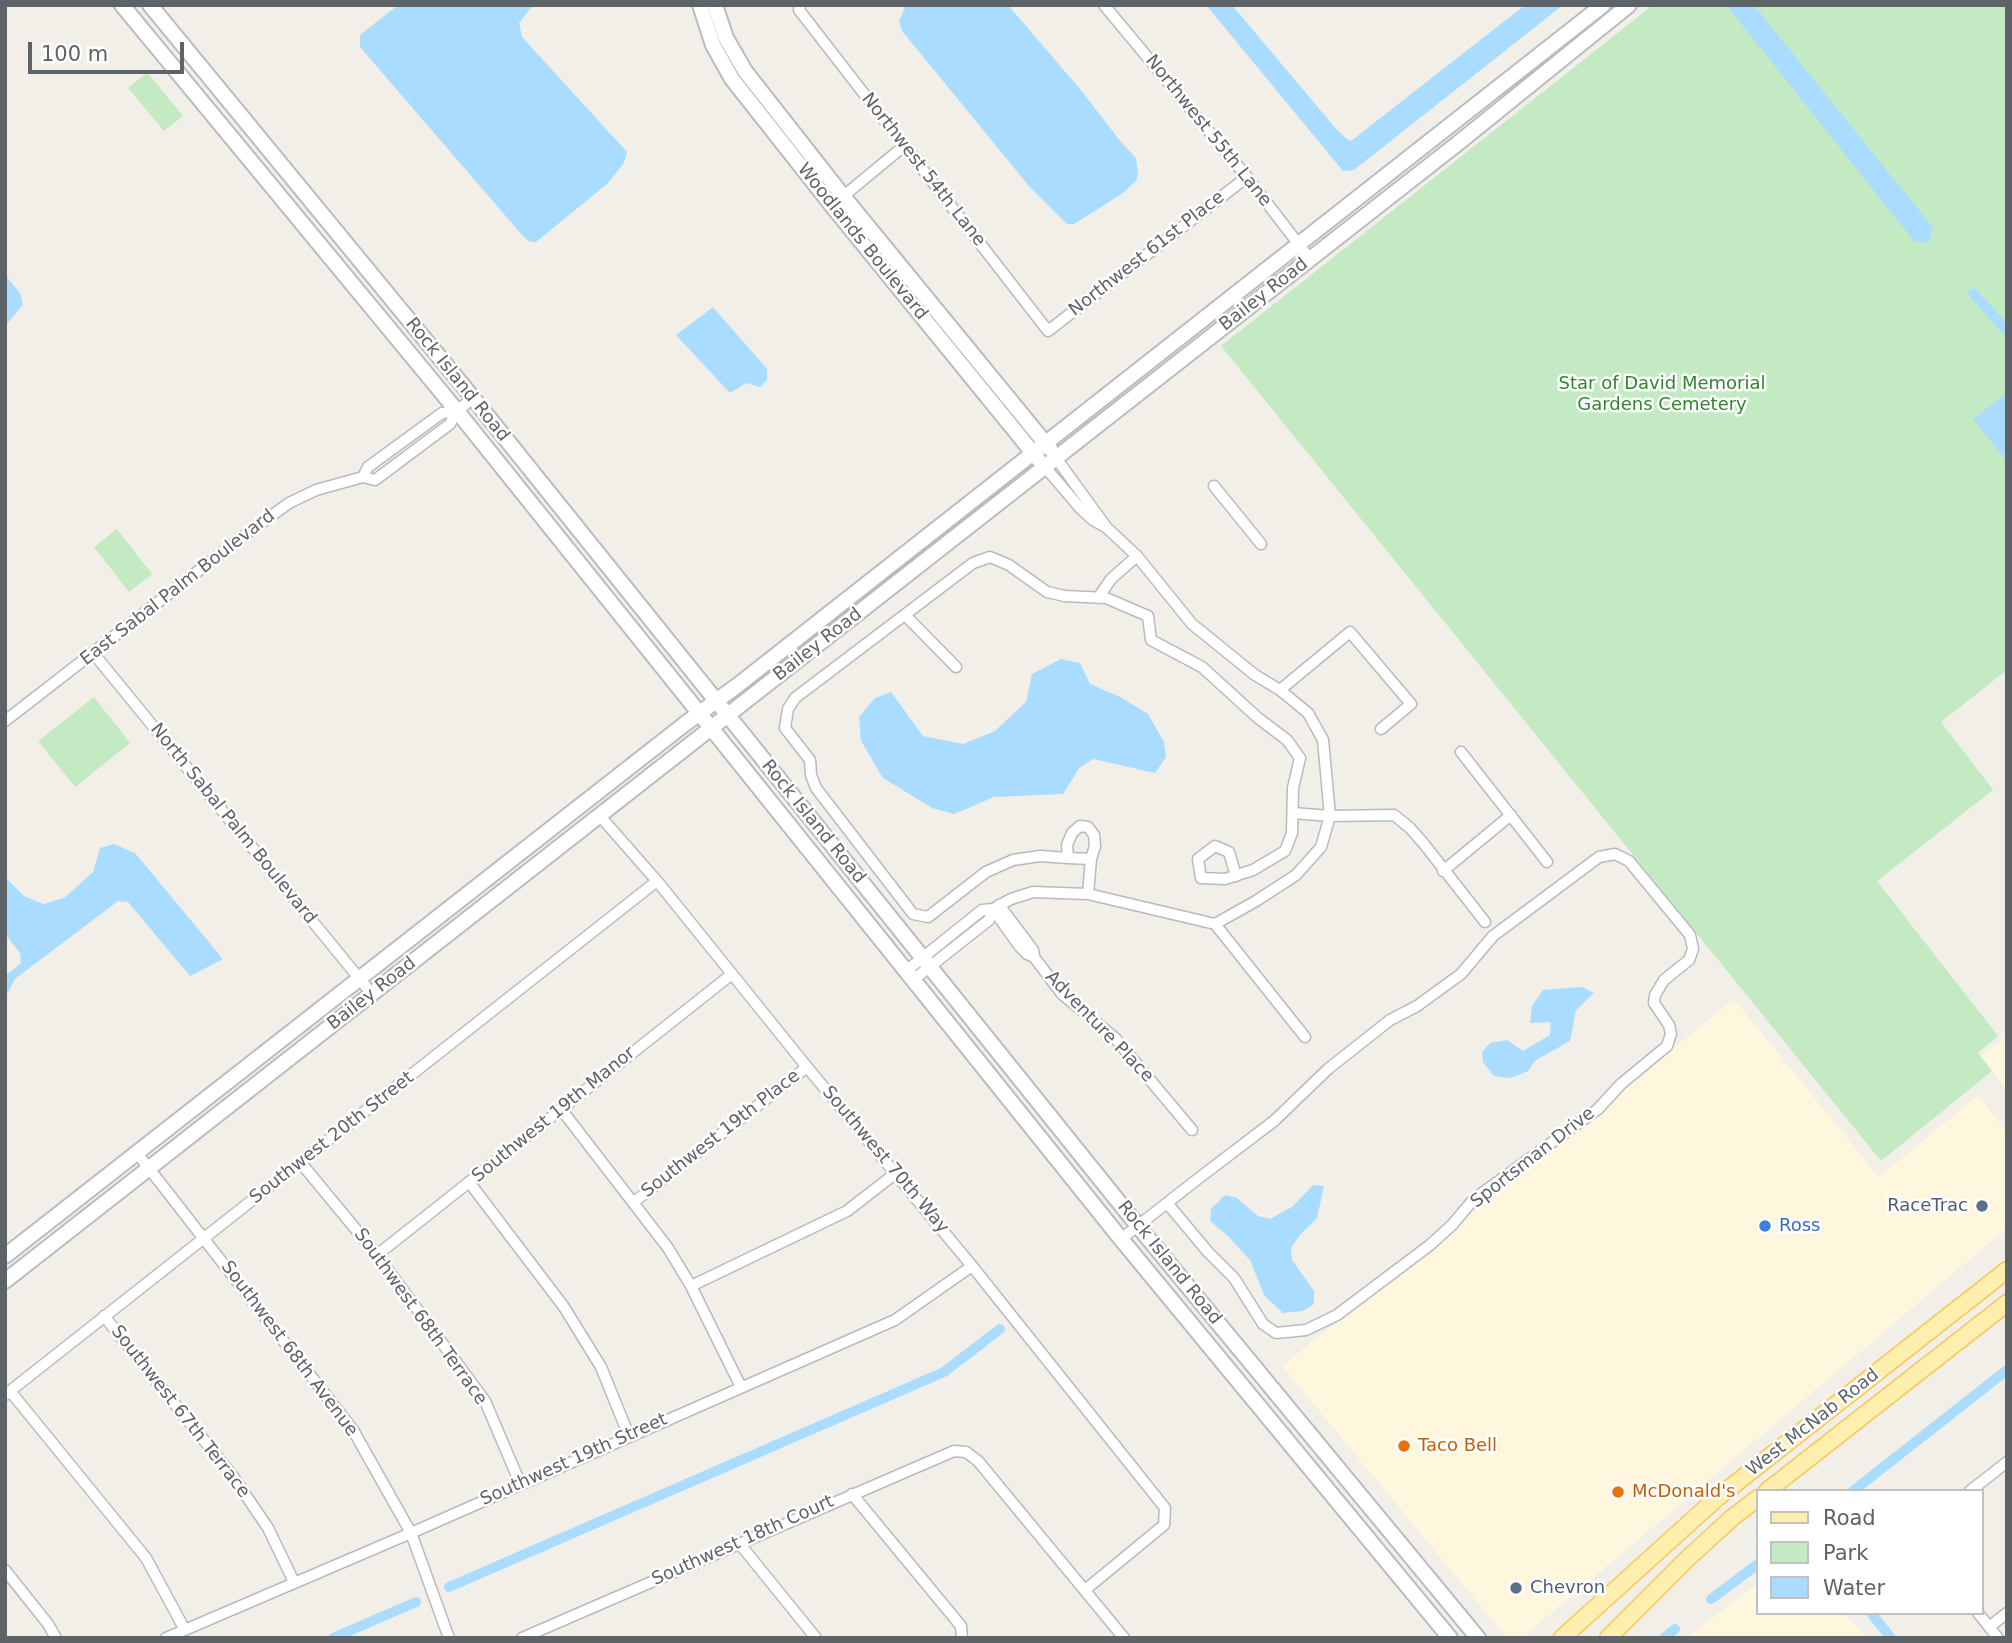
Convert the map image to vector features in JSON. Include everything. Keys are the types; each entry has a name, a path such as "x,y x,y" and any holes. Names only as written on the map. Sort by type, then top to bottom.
{"main road":[{"name":"West McNab Road","path":"1562,1638 1717,1498 2007,1270"},
{"name":"West McNab Road","path":"1770,1489 2007,1303"},
{"name":"West McNab Road","path":"1608,1638 1686,1560 1756,1500"}],"street":[{"name":"Rock Island Road","path":"122,5 457,411 1121,1239 1450,1638"},
{"name":"Rock Island Road","path":"149,5 473,398 1138,1226 1478,1638"},
{"name":"Woodlands Boulevard","path":"700,5 713,46 732,79 831,206 1045,467"},
{"name":"Woodlands Boulevard","path":"715,5 726,38 745,71 843,196 1056,457"},
{"name":"Northwest 55th Lane","path":"1104,5 1247,177 1310,259"},
{"name":"Bailey Road","path":"5,1256 1603,5"},
{"name":"Bailey Road","path":"6,1279 1310,259 1629,5"},
{"name":"Northwest 54th Lane","path":"800,8 1048,331"},
{"path":"831,206 904,146"},
{"name":"Northwest 61st Place","path":"1048,331 1247,177"},
{"name":"East Sabal Palm Boulevard","path":"5,721 289,503 316,490 363,477 368,467 442,412 457,411 473,398"},
{"path":"1056,457 1107,528 1136,556 1192,624 1308,713 1323,740 1330,816 1321,847 1296,875 1215,924"},
{"path":"1045,467 1080,508 1107,528"},
{"path":"1214,486 1261,544"},
{"path":"1098,598 1111,579 1136,556"},
{"path":"1091,859 1040,856 1013,860 986,872 928,917 913,914 816,788 811,775 810,760 785,728 788,709 795,698 973,563 990,557 1009,565 1047,592 1065,596 1106,598 1148,616 1151,640 1202,667 1258,718 1287,740 1300,758 1293,788 1292,833 1285,851 1253,870 1236,876"},
{"path":"905,615 956,667"},
{"path":"1280,690 1350,632 1411,704 1381,729"},
{"name":"North Sabal Palm Boulevard","path":"94,653 372,994"},
{"path":"1461,752 1547,862"},
{"path":"1293,813 1330,816 1394,815 1424,844 1485,922"},
{"path":"1443,871 1511,815"},
{"name":"Southwest 70th Way","path":"600,816 657,881 972,1266 1165,1508 1164,1525 1085,1590"},
{"path":"1068,858 1067,845 1072,833 1080,826 1088,827 1094,835 1096,846 1091,859 1088,894"},
{"name":"Sportsman Drive","path":"1121,1239 1167,1203 1275,1121 1308,1087 1390,1020 1417,1006 1461,974 1493,936 1599,857 1615,854 1629,862 1690,935 1693,949 1689,960 1664,979 1655,995 1654,1003 1671,1034 1667,1045 1621,1084 1598,1109 1474,1199 1437,1238 1337,1315 1306,1330 1276,1333 1262,1325 1234,1278 1167,1203"},
{"name":"Southwest 20th Street","path":"8,1393 657,881"},
{"path":"909,976 982,910 1033,892 1088,894 1215,924 1305,1037"},
{"name":"Adventure Place","path":"996,907 1020,947 1034,957 1062,994 1115,1038 1192,1130"},
{"name":"Southwest 19th Manor","path":"377,1255 732,974"},
{"name":"Southwest 19th Place","path":"634,1202 807,1067"},
{"path":"561,1109 668,1248 691,1286 741,1387"},
{"name":"Southwest 68th Avenue","path":"137,1153 353,1430 411,1533 449,1638"},
{"name":"Southwest 68th Terrace","path":"301,1163 377,1255 485,1401 520,1483"},
{"path":"691,1286 847,1211 896,1173"},
{"path":"470,1182 564,1307 601,1367 629,1436"},
{"name":"Southwest 19th Street","path":"166,1638 894,1320 972,1266"},
{"name":"Southwest 67th Terrace","path":"104,1317 232,1475 268,1528 294,1581"},
{"path":"8,1393 146,1558 185,1630"},
{"name":"Southwest 18th Court","path":"522,1638 954,1451 966,1452 978,1461 1085,1590"},
{"path":"1973,1489 2007,1462"},
{"path":"852,1494 961,1626 962,1638"},
{"path":"739,1543 816,1638"},
{"path":"5,1570 56,1638"},
{"path":"1085,1590 1124,1638"},
{"path":"1989,1627 2007,1613"},
{"path":"1980,1615 1998,1638"}],"shaded area":[{"path":"1734,999 1879,1177 1978,1095 2007,1133 2007,1228 1522,1638 1507,1638 1282,1366"},
{"path":"2007,1036 2007,1091 1981,1056"},
{"path":"1756,1585 1756,1615 1847,1615 1866,1638 1686,1638"}],"green space":[{"name":"Star of David Memorial Gardens Cemetery","path":"1653,5 2007,5 2007,393 1974,419 2007,462 2007,670 1941,722 1993,790 1877,881 1998,1036 1978,1053 1992,1071 1881,1161 1221,346"},
{"path":"147,72 183,116 164,131 128,88"},
{"path":"117,529 152,574 129,592 94,547"},
{"path":"94,697 130,743 75,787 38,741"}],"water":[{"path":"398,5 533,5 519,23 522,37 627,152 624,163 607,184 536,242 530,242 360,47 360,35"},
{"path":"906,5 1008,5 1136,158 1136,181 1123,193 1074,224 1067,224 1029,186 902,31 899,21"},
{"path":"1206,5 1232,5 1337,130 1351,141 1525,5 1563,5 1354,170 1343,171"},
{"path":"1726,5 1754,5 1933,228 1928,243 1914,241"},
{"path":"5,275 20,293 23,305 5,326"},
{"path":"713,307 767,369 767,380 760,387 746,383 730,393 676,335"},
{"path":"2007,393 2007,462 1973,419"},
{"path":"1061,659 1080,663 1090,684 1120,697 1148,714 1164,742 1166,757 1155,773 1093,759 1079,768 1063,794 994,797 954,814 932,808 883,778 861,741 859,717 875,698 891,692 923,736 963,744 995,731 1026,702 1032,674"},
{"path":"114,844 135,853 223,959 190,976 128,902 118,901 15,979 5,998 5,976 21,963 20,953 5,934 5,877 24,896 43,904 64,898 93,872 100,848"},
{"path":"1582,987 1594,993 1576,1010 1570,1041 1536,1060 1528,1071 1511,1078 1494,1076 1483,1062 1482,1052 1490,1043 1507,1040 1523,1051 1550,1035 1551,1022 1530,1023 1532,1006 1543,990"},
{"path":"1313,1185 1324,1186 1317,1218 1291,1248 1292,1260 1314,1291 1314,1304 1303,1311 1283,1313 1264,1295 1250,1260 1210,1221 1211,1209 1225,1195 1237,1198 1258,1216 1270,1219 1292,1207"}],"waterway":[{"path":"1973,293 2007,331"},
{"path":"449,1587 944,1372 1000,1329"},
{"path":"1856,1489 2007,1370"},
{"path":"1711,1599 1756,1565"},
{"path":"333,1638 416,1602"},
{"path":"1873,1615 1891,1638"},
{"path":"1664,1638 1675,1629"}],"place":[{"name":"RaceTrac","path":"1982,1206"},
{"name":"Ross","path":"1765,1226"},
{"name":"Taco Bell","path":"1404,1446"},
{"name":"McDonald's","path":"1618,1492"},
{"name":"Chevron","path":"1516,1588"}]}
